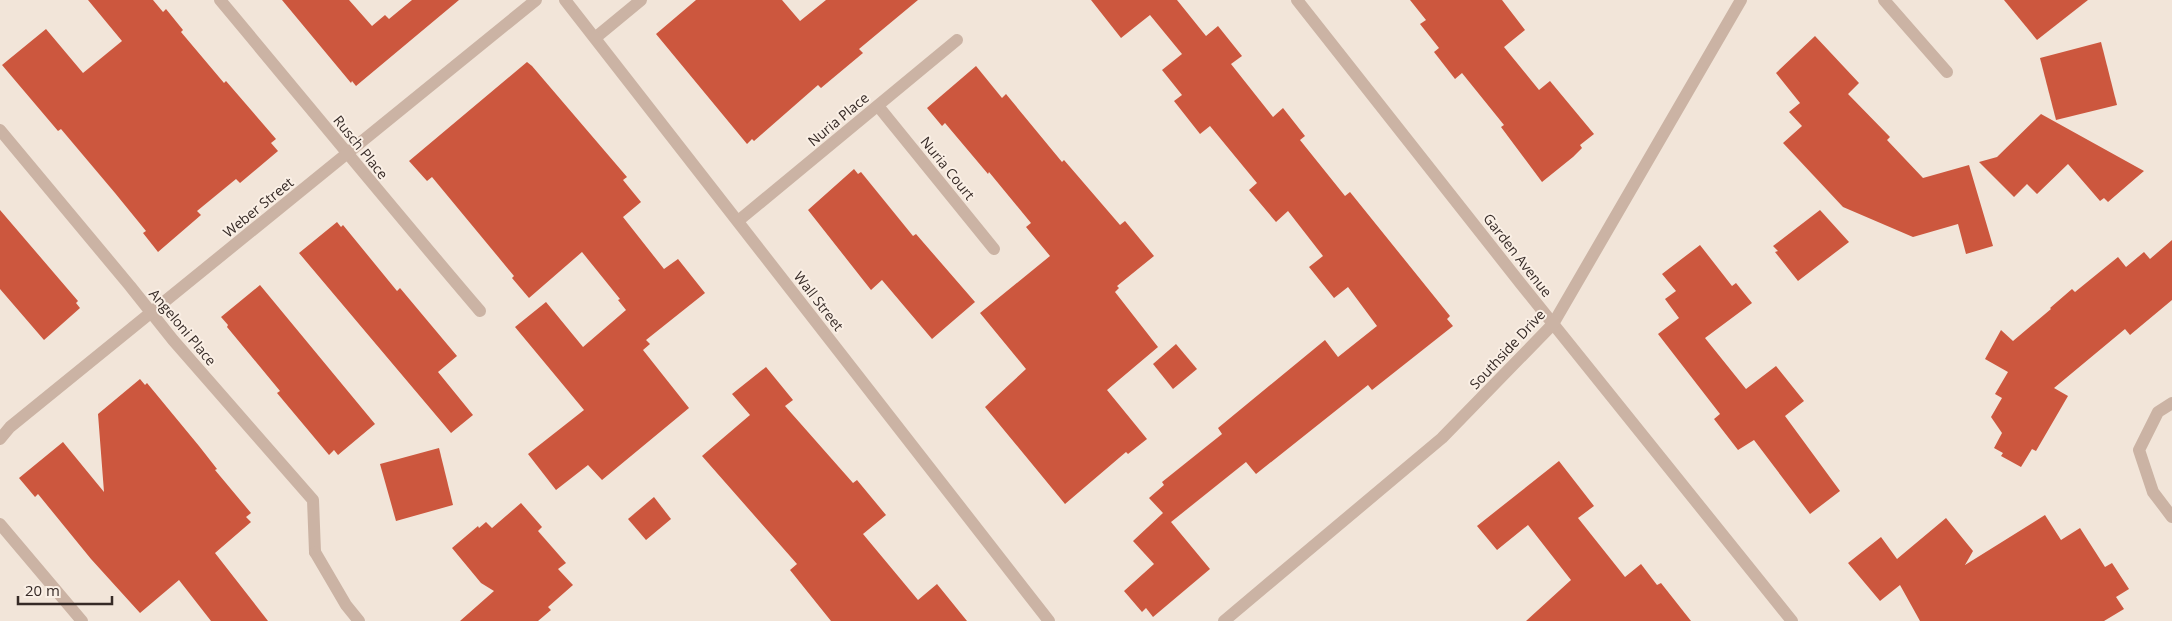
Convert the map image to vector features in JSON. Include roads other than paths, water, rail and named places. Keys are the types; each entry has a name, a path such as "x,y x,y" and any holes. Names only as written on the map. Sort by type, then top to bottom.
{"street":[{"name":"Rusch Place","path":"220,0 480,311"},
{"name":"Weber Street","path":"0,439 10,427 536,0"},
{"name":"Wall Street","path":"565,0 1049,621"},
{"path":"595,38 641,0"},
{"name":"Garden Avenue","path":"1297,0 1553,324 1792,621"},
{"name":"Southside Drive","path":"1224,621 1442,438 1553,324 1741,0"},
{"path":"1884,0 1947,72"},
{"name":"Nuria Place","path":"738,221 957,40"},
{"name":"Nuria Court","path":"878,106 994,249"},
{"name":"Angeloni Place","path":"0,130 152,313 312,500 314,552 346,605 359,621"},
{"path":"2172,403 2158,412 2139,450 2153,492 2172,517"},
{"path":"0,524 82,621"}]}
